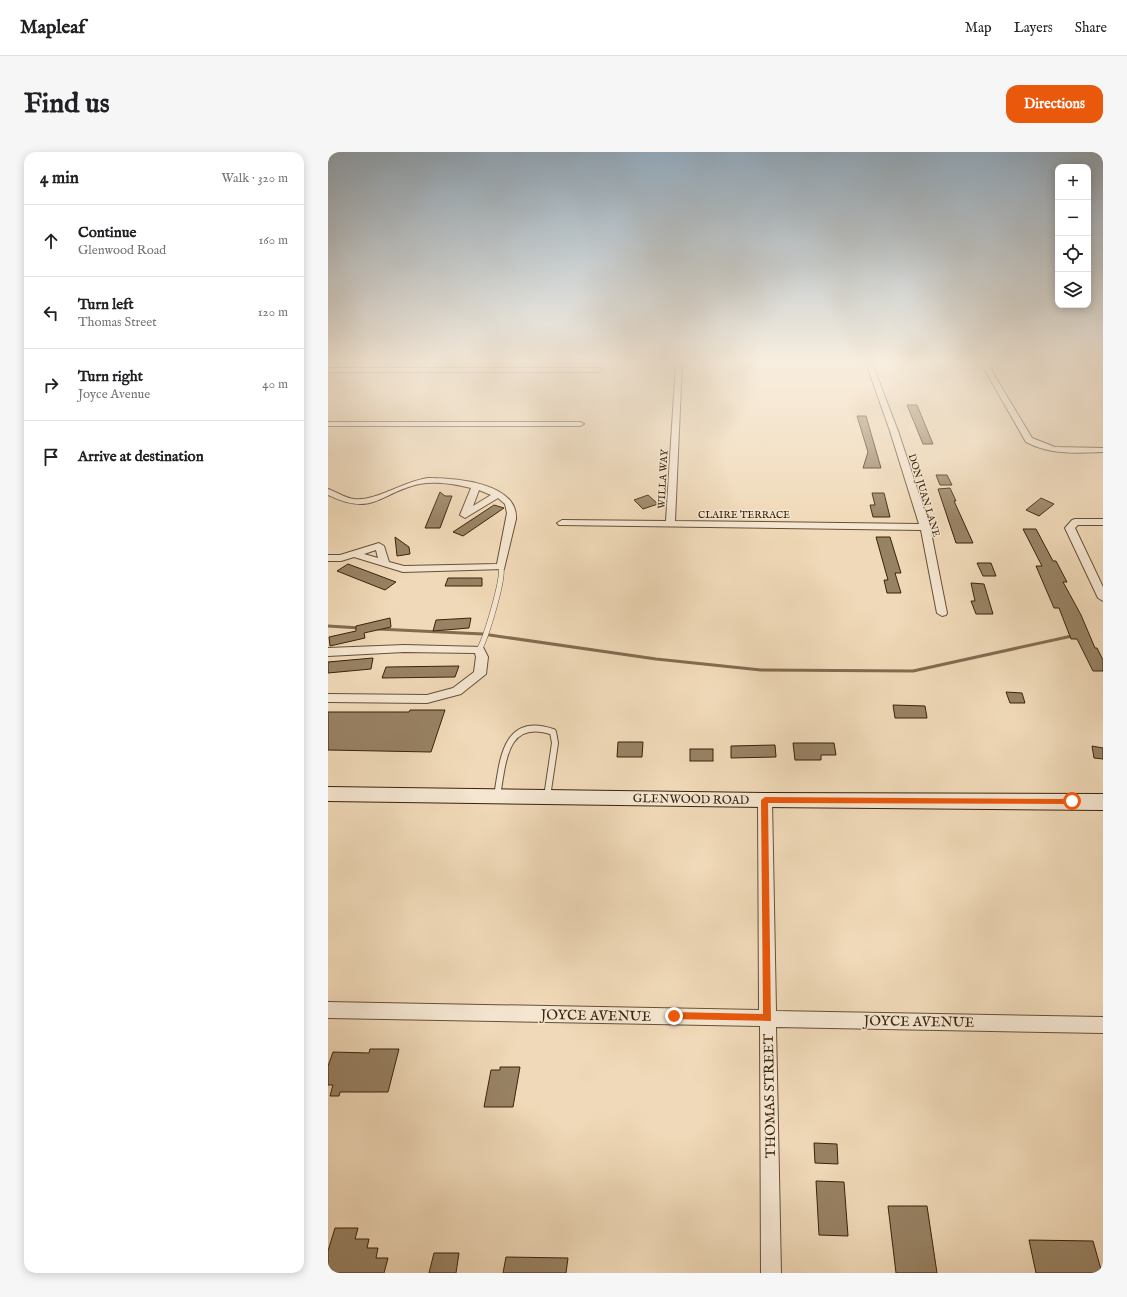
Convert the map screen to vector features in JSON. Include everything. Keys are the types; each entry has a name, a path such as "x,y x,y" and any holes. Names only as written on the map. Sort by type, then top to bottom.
{"main road":[{"name":"GLENWOOD ROAD","path":"328,794 765,800 1103,802"}],"street":[{"name":"WILLA WAY","path":"670,525 676,415"},
{"name":"DON JUAN LANE","path":"888,415 925,527 942,613"},
{"path":"1014,415 1027,437 1037,446 1053,450 1103,450"},
{"path":"328,424 580,424"},
{"path":"328,492 346,500 358,502 374,499 418,482 452,482 476,486 498,494 506,500 513,513 501,567 403,569 354,554"},
{"path":"476,486 465,515 498,494"},
{"path":"1103,522 1075,522 1070,528 1103,598"},
{"name":"CLAIRE TERRACE","path":"562,523 925,527"},
{"path":"328,558 341,558 379,546 385,564"},
{"path":"328,652 368,649 432,648 479,650 482,657 480,674 458,691 426,699 328,698"},
{"name":"THOMAS STREET","path":"765,800 771,1273"},
{"name":"JOYCE AVENUE","path":"328,1010 1103,1025"}],"lane":[{"path":"479,650 485,639 501,576 501,567"},
{"path":"497,797 508,746 518,733 533,728 545,729 552,732 555,743 547,797"}],"building":[{"path":"911,415 921,415 933,444 923,444"},
{"path":"857,416 866,416 881,468 863,468 868,452"},
{"path":"936,475 947,475 952,485 940,485"},
{"path":"950,488 956,501 954,501 973,543 956,543 938,489"},
{"path":"440,492 445,496 452,496 440,528 425,528"},
{"path":"872,493 884,493 890,517 873,517 870,505 875,505"},
{"path":"648,495 658,504 643,509 634,500"},
{"path":"1041,498 1054,504 1039,516 1026,510"},
{"path":"494,505 504,508 463,536 453,532"},
{"path":"1023,529 1036,529 1053,561 1056,561 1067,582 1063,582 1081,615 1095,648 1097,648 1103,660 1103,671 1093,671 1077,639 1071,639 1059,608 1054,608 1036,566 1042,566"},
{"path":"395,537 409,547 410,554 397,556"},
{"path":"876,537 890,537 901,573 895,573 901,593 887,593 884,580 888,580"},
{"path":"977,563 991,563 996,576 983,576"},
{"path":"348,564 396,582 385,590 337,571"},
{"path":"448,578 482,578 482,586 445,586"},
{"path":"971,583 984,584 993,614 976,614 971,601 975,601"},
{"path":"390,618 391,627 364,633 365,638 330,646 329,637 356,631 356,626"},
{"path":"471,618 469,628 433,631 436,620"},
{"path":"373,658 371,669 328,673 328,662"},
{"path":"459,666 455,677 382,678 386,667"},
{"path":"1006,692 1022,693 1025,703 1010,703"},
{"path":"893,705 925,706 927,718 895,718"},
{"path":"410,710 445,710 431,752 328,750 328,712 409,712"},
{"path":"618,742 643,742 642,757 617,757"},
{"path":"793,743 834,743 836,755 821,755 821,760 795,760"},
{"path":"775,745 776,757 731,758 731,746"},
{"path":"1092,746 1103,748 1103,759 1094,758"},
{"path":"690,749 713,749 713,761 690,761"},
{"path":"370,1049 399,1049 388,1092 340,1092 339,1096 330,1096 333,1085 328,1085 328,1066 333,1052 369,1053"},
{"path":"500,1067 520,1067 513,1107 484,1107 491,1070 500,1070"},
{"path":"814,1143 837,1144 838,1164 815,1163"},
{"path":"816,1181 844,1182 848,1236 819,1235"},
{"path":"888,1206 927,1206 937,1273 896,1273"},
{"path":"335,1228 358,1228 355,1239 369,1239 367,1248 378,1248 376,1258 388,1258 384,1273 328,1273 328,1251"},
{"path":"1029,1240 1093,1241 1102,1273 1036,1273"},
{"path":"434,1253 459,1253 456,1273 429,1273"},
{"path":"506,1257 568,1258 566,1273 503,1273"}],"waterway":[{"path":"328,626 360,628"},
{"path":"378,629 483,634 656,659 761,670 913,671 1072,636"}],"route":[{"path":"674,1016 768,1018 765,800 1072,801"}]}
